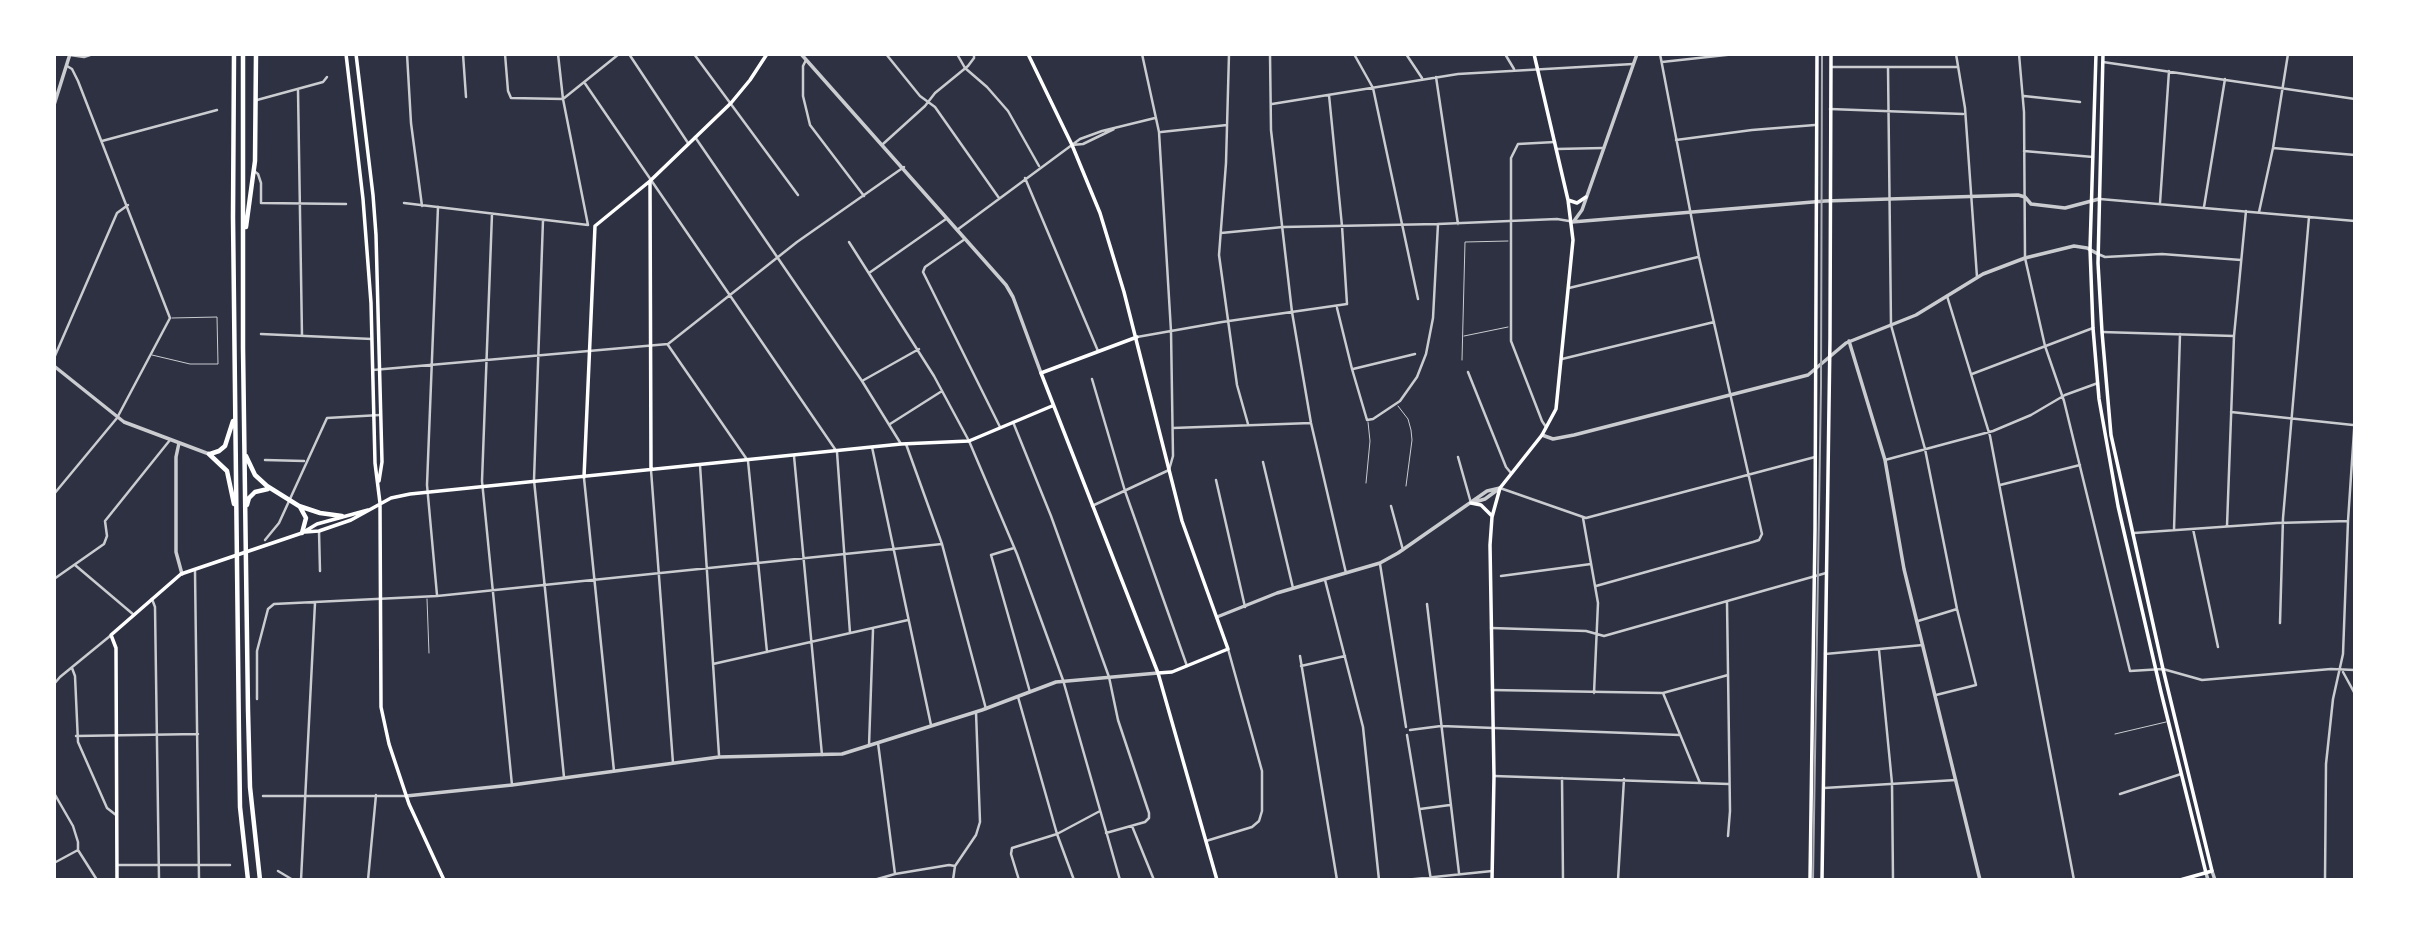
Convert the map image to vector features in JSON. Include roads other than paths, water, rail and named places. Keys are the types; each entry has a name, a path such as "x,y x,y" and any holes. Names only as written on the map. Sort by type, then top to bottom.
{"highway":[{"path":"234,54 235,507 240,807 247,880"},
{"path":"243,54 244,452 250,788 260,880"},
{"path":"243,249 254,171 256,54"},
{"path":"235,418 225,446 209,454 227,471 235,507"},
{"path":"244,452 255,475 272,489 299,506 342,516"},
{"path":"245,523 251,495 258,489 272,489"},
{"path":"299,506 306,518 303,533"}],"main road":[{"path":"346,54 363,199 372,338 375,463 380,503 381,707 389,744 407,796 444,880"},
{"path":"356,54 373,195 382,462 379,486"},
{"path":"584,477 593,233 596,225 650,181 731,103 767,54"},
{"path":"1028,54 1072,145 1104,226 1137,337 1182,521 1228,649 1168,673 1158,673"},
{"path":"1492,880 1492,517 1500,488 1542,435 1558,404 1573,240 1573,222 1534,54"},
{"path":"1810,880 1818,54"},
{"path":"1822,880 1831,54"},
{"path":"2096,54 2090,249 2098,383 2114,486 2155,669 2206,873"},
{"path":"2104,54 2098,254 2111,435 2132,534 2213,871 2180,880"},
{"path":"650,181 651,470"},
{"path":"1568,200 1577,203 1586,197"},
{"path":"1137,337 1041,373 1158,673 1217,880"},
{"path":"117,880 116,648 111,635 182,574 290,537 319,531 360,517 393,497 534,480 872,447 969,441 1052,406"},
{"path":"1472,503 1485,507 1492,517"},
{"path":"303,533 313,526 370,509"}],"street":[{"path":"54,105 57,87 70,55 84,57 93,54"},
{"path":"407,54 411,122 422,206"},
{"path":"463,54 466,97"},
{"path":"505,54 510,97 563,99 619,54"},
{"path":"404,203 588,225 563,99 558,54"},
{"path":"629,54 688,143"},
{"path":"694,54 798,195"},
{"path":"801,54 904,167 1010,292 1041,373"},
{"path":"887,54 918,94 936,107 999,198"},
{"path":"957,54 965,68 987,87 1008,111 1040,167"},
{"path":"883,144 965,68 974,58 974,54"},
{"path":"1091,506 1169,470 1173,456 1171,330 1159,132 1142,54"},
{"path":"1229,54 1219,255 1237,385 1248,424"},
{"path":"1270,54 1270,104 1292,312 1311,423 1347,574"},
{"path":"1354,54 1373,88 1418,299"},
{"path":"1406,54 1422,78"},
{"path":"1504,54 1515,69"},
{"path":"1573,222 1578,217 1586,197 1637,54"},
{"path":"1596,586 1753,542 1762,534 1699,257 1660,54"},
{"path":"1662,62 1735,54"},
{"path":"1956,54 1965,114 1977,277"},
{"path":"2019,54 2024,96 2025,258 2045,346 2063,396 2130,671 2164,669 2202,680 2333,669 2355,670"},
{"path":"2259,212 2273,148 2288,54"},
{"path":"806,60 803,66 803,96 810,125 864,196"},
{"path":"2103,62 2355,99"},
{"path":"1270,104 1436,76 1515,69 1633,64"},
{"path":"54,494 117,418 170,318 78,80 67,66"},
{"path":"1831,66 1957,66"},
{"path":"1888,67 1891,325 1925,449 1957,609 1976,685 1936,695"},
{"path":"2160,203 2169,71"},
{"path":"1436,76 1458,224"},
{"path":"257,100 323,82 327,77"},
{"path":"2204,207 2225,79"},
{"path":"584,82 729,298 837,452 850,633"},
{"path":"298,90 302,336"},
{"path":"1137,337 1347,304 1329,95"},
{"path":"2024,96 2080,102"},
{"path":"1830,108 1965,114"},
{"path":"102,141 217,110"},
{"path":"957,230 1072,145 1104,136 1115,128 1157,118"},
{"path":"1159,132 1227,125"},
{"path":"1676,140 1817,125"},
{"path":"695,137 904,444 942,544 986,709"},
{"path":"1546,427 1513,347 1510,327 1511,158 1514,149 1521,143 1555,142"},
{"path":"1556,149 1604,148"},
{"path":"2273,148 2355,156"},
{"path":"2024,151 2093,157"},
{"path":"373,370 668,344 777,259 904,167"},
{"path":"254,171 260,182 261,203 346,204"},
{"path":"1025,178 1098,351"},
{"path":"1221,233 1282,228 1562,219 1573,222 1830,201 2018,195 2025,197 2031,204 2065,208 2099,199 2355,221"},
{"path":"54,358 117,213 128,205"},
{"path":"437,596 428,492 438,207"},
{"path":"2227,526 2234,336 2246,211"},
{"path":"492,214 482,487 512,785"},
{"path":"2280,623 2283,523 2309,217"},
{"path":"869,273 947,218"},
{"path":"543,220 534,480 564,777"},
{"path":"1337,307 1367,420 1396,405 1417,377 1429,344 1436,286 1438,225"},
{"path":"965,239 925,267 923,272 1000,427"},
{"path":"849,242 919,349 969,441 1014,548 1063,680 1120,880"},
{"path":"1542,435 1553,439 1574,435 1806,376 1849,341 1916,315 1977,277 2025,258 2074,246 2090,249 2105,257 2162,254 2242,260"},
{"path":"1569,288 1699,257"},
{"path":"1947,296 1989,432 2074,880"},
{"path":"1562,359 1714,322"},
{"path":"1972,374 2093,328"},
{"path":"2102,332 2234,336"},
{"path":"261,334 372,338"},
{"path":"2174,530 2180,334"},
{"path":"1849,341 1885,460 1904,569 1980,880"},
{"path":"668,344 748,461 767,652"},
{"path":"862,381 919,349"},
{"path":"1352,369 1415,354"},
{"path":"54,366 117,418 209,454"},
{"path":"1468,372 1506,467 1511,473"},
{"path":"1092,379 1125,491 1187,666"},
{"path":"1885,460 1989,432 2025,418 2063,396 2098,383"},
{"path":"890,424 942,391"},
{"path":"2231,412 2354,425"},
{"path":"265,540 279,523 305,461 328,417 380,415"},
{"path":"2325,880 2326,764 2333,699 2343,654 2355,416"},
{"path":"1013,422 1051,516 1109,677 1118,720 1149,813 1147,820 1106,833"},
{"path":"1173,428 1311,423"},
{"path":"54,579 104,544 107,536 105,522 170,440"},
{"path":"179,443 176,454 176,552 182,574"},
{"path":"872,447 931,726"},
{"path":"794,456 822,755"},
{"path":"1458,457 1472,503"},
{"path":"1217,617 1293,588 1380,563 1487,491 1500,488 1583,518 1590,518 1815,457"},
{"path":"265,460 305,461"},
{"path":"1263,461 1293,588"},
{"path":"700,465 719,757"},
{"path":"2000,485 2080,465"},
{"path":"651,470 673,763"},
{"path":"584,477 614,771"},
{"path":"1216,480 1245,607"},
{"path":"1391,506 1403,550"},
{"path":"1583,518 1598,603 1594,694"},
{"path":"2132,534 2227,526 2348,521"},
{"path":"2193,529 2218,647"},
{"path":"319,531 320,571"},
{"path":"257,699 259,641 268,609 274,604 427,597 942,544"},
{"path":"1014,548 991,555 1030,692"},
{"path":"1380,563 1406,727"},
{"path":"1501,576 1591,564"},
{"path":"75,565 134,615"},
{"path":"195,570 199,880"},
{"path":"1491,628 1575,630 1609,636 1826,573"},
{"path":"1325,580 1363,727 1379,880"},
{"path":"152,599 155,607 159,880"},
{"path":"1727,602 1728,835"},
{"path":"300,880 315,603"},
{"path":"1427,604 1459,873"},
{"path":"1918,621 1957,609"},
{"path":"712,664 908,620"},
{"path":"869,746 873,628"},
{"path":"54,684 111,635"},
{"path":"1825,654 1923,645"},
{"path":"1206,841 1252,827 1262,814 1262,771 1228,649"},
{"path":"1879,650 1892,783 1893,880"},
{"path":"1300,656 1337,880"},
{"path":"1301,666 1345,656"},
{"path":"72,667 75,677 76,736 109,811 116,815"},
{"path":"2340,670 2346,674 2355,694"},
{"path":"263,796 407,796 512,785 719,757 842,754 986,709 1063,680 1158,673"},
{"path":"1492,690 1662,694 1728,675"},
{"path":"1662,694 1700,783"},
{"path":"1018,697 1057,834 1074,880"},
{"path":"953,880 955,866 976,835 980,822 975,712"},
{"path":"1410,730 1441,726 1680,735"},
{"path":"76,736 198,734"},
{"path":"1407,735 1431,878"},
{"path":"878,743 895,874"},
{"path":"2120,794 2181,774"},
{"path":"1494,776 1729,784"},
{"path":"1562,778 1563,880"},
{"path":"1618,880 1624,779"},
{"path":"1823,788 1956,780"},
{"path":"54,793 73,825 78,850 97,880"},
{"path":"368,880 376,795"},
{"path":"1420,808 1450,805"},
{"path":"1019,880 1011,854 1012,848 1057,834 1100,811"},
{"path":"1132,826 1154,880"},
{"path":"54,863 78,850"},
{"path":"117,866 230,865"},
{"path":"874,880 895,874 955,866"},
{"path":"1405,880 1492,870"},
{"path":"278,871 293,880"},
{"path":"2213,871 2215,880"},
{"path":"2206,873 2208,880"}],"lane":[{"path":"1462,360 1465,242 1511,240"},
{"path":"152,355 190,364 218,365 217,317 170,318"},
{"path":"1462,336 1510,327"},
{"path":"1396,405 1408,419 1411,429 1406,486"},
{"path":"1366,483 1370,441 1367,420"},
{"path":"427,597 429,653"},
{"path":"2115,734 2168,722"}],"tram line":[{"path":"1813,880 1821,386 1822,54"}]}
